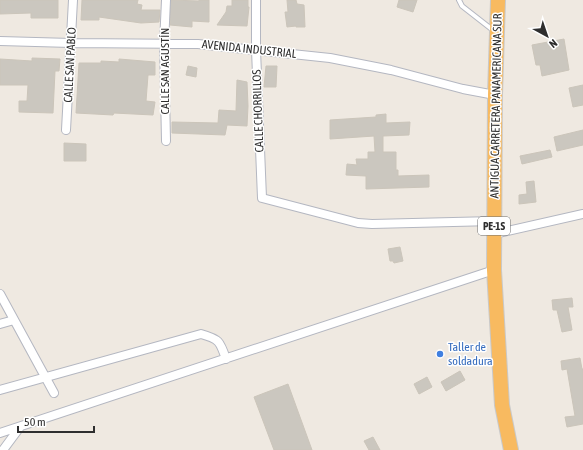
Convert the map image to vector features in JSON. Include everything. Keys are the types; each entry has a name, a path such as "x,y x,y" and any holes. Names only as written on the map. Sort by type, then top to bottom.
{"highway":[{"name":"ANTIGUA CARRETERA PANAMERICANA SUR","path":"498,0 495,95 494,270 502,405 511,450"}],"street":[{"name":"CALLE SAN PABLO","path":"66,130 73,0"},
{"name":"CALLE SAN AGUSTÍN","path":"166,0 164,44 166,141"},
{"name":"CALLE CHORRILLOS","path":"256,0 256,50 262,198 358,222 372,224 494,228"},
{"name":"AVENIDA INDUSTRIAL","path":"0,41 198,44 330,58 391,70 463,89 495,95"},
{"path":"494,228 583,214"},
{"path":"0,433 494,270"},
{"path":"0,294 54,393"},
{"path":"0,324 14,320"},
{"path":"0,390 201,334 215,338 221,346 226,359"},
{"path":"3,450 20,427"}],"lane":[{"path":"459,0 462,6 497,33"}],"building":[{"path":"0,0 58,0 58,18 31,18 31,13 0,14"},
{"path":"82,0 138,0 137,4 142,5 141,10 160,10 159,22 141,23 99,17 99,20 81,20"},
{"path":"171,0 209,0 209,22 192,21 192,27 170,25"},
{"path":"232,0 248,0 249,7 247,26 217,25 226,12 227,6 232,6"},
{"path":"287,0 296,0 297,4 304,5 305,27 287,27 285,12 288,12"},
{"path":"399,0 417,0 413,12 397,7"},
{"path":"564,39 569,70 542,76 540,65 536,65 532,45"},
{"path":"32,58 60,59 59,71 55,71 53,113 19,112 19,101 27,101 28,85 0,85 0,59 32,61"},
{"path":"119,59 155,62 155,75 148,75 146,101 155,102 153,115 76,113 79,63 101,63 101,61 119,62"},
{"path":"188,66 197,68 196,77 186,75"},
{"path":"266,66 277,66 276,87 264,87"},
{"path":"237,80 247,82 247,126 227,125 225,135 172,133 172,122 218,123 219,110 236,111"},
{"path":"583,85 583,105 573,107 569,88"},
{"path":"386,114 386,123 410,122 409,135 383,136 383,152 396,152 396,170 398,170 398,176 429,175 429,187 366,189 366,176 346,175 347,164 357,165 356,159 368,159 368,152 375,152 374,136 330,139 330,120 376,117 376,115"},
{"path":"583,130 583,145 557,151 554,137"},
{"path":"64,143 86,144 86,161 64,161"},
{"path":"550,150 552,157 522,164 520,156"},
{"path":"534,181 536,202 519,204 519,195 527,194 526,182"},
{"path":"400,247 403,261 394,263 393,261 390,261 388,249"},
{"path":"572,298 573,307 568,307 572,330 562,332 557,310 553,310 552,300"},
{"path":"580,358 583,369 583,424 567,427 565,417 575,416 567,369 562,370 561,361"},
{"path":"460,371 465,380 446,391 441,382"},
{"path":"427,377 432,387 419,394 414,384"},
{"path":"288,384 312,450 274,450 254,397"},
{"path":"373,437 380,450 369,450 364,441"}],"place":[{"name":"Taller de soldadura","path":"440,354"}]}
